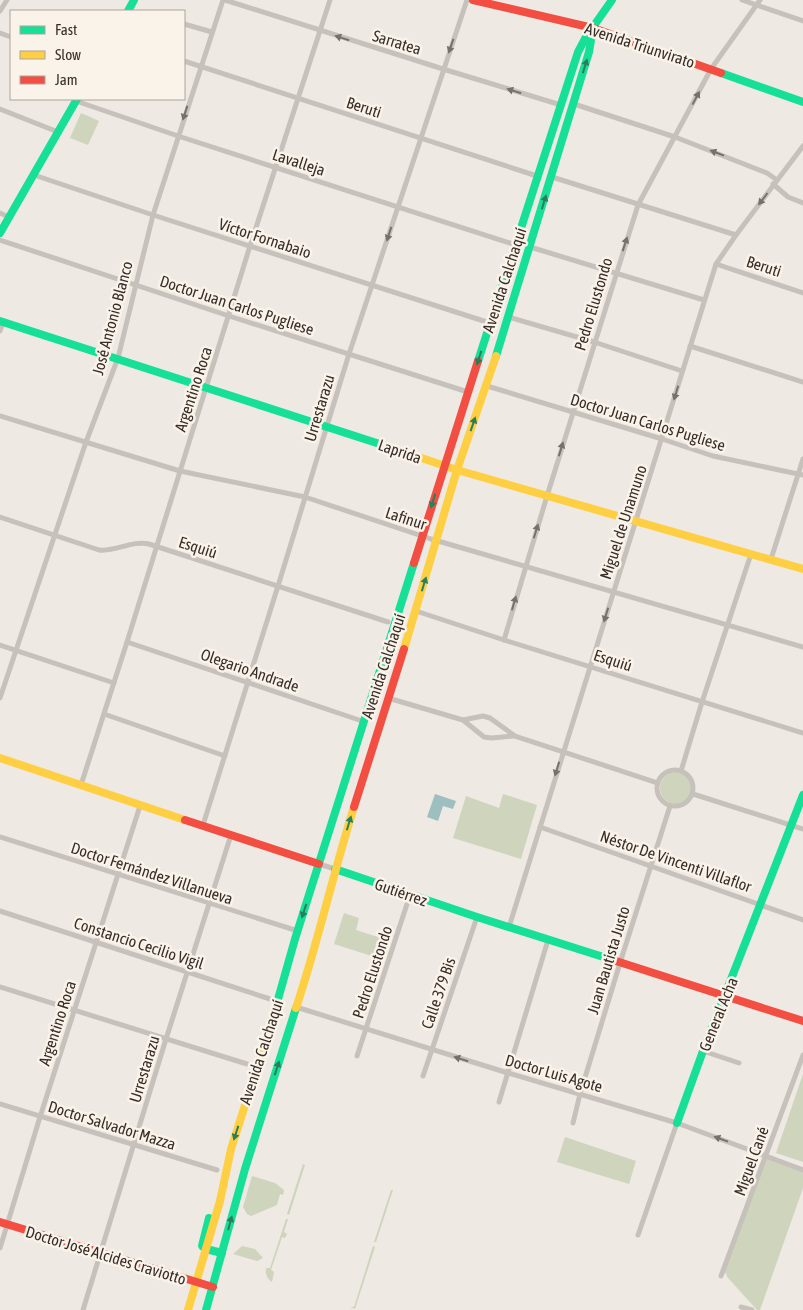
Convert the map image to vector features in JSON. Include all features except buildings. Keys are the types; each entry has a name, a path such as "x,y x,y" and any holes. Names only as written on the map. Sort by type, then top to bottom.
{"main road":[{"name":"Avenida Triunvirato","path":"473,0 492,2 593,28 803,102"},
{"name":"Avenida Calchaquí","path":"206,1249 202,1246 203,1240 230,1149 270,1029 319,864 365,722 371,697 396,624 444,465 537,176 578,52 586,36 612,0"},
{"name":"Avenida Calchaquí","path":"206,1310 245,1169 309,969 335,869 416,611 457,470 486,386 552,178 589,52 593,28"},
{"path":"0,233 76,100"},
{"name":"Laprida","path":"2,322 118,358 457,470 803,569"},
{"name":"Gutiérrez","path":"0,758 319,864"},
{"name":"General Acha","path":"677,1123 759,904 803,795"},
{"name":"Gutiérrez","path":"335,869 803,1022"},
{"name":"Doctor José Alcides Craviotto","path":"4,1223 212,1287"},
{"path":"188,1310 206,1249 222,1253"}],"street":[{"path":"0,11 7,0"},
{"name":"Sarratea","path":"224,0 561,105"},
{"name":"José Antonio Blanco","path":"0,698 86,442 118,358 153,215 200,66 224,0"},
{"name":"Argentino Roca","path":"81,785 250,246 330,0"},
{"name":"Urrestarazu","path":"203,825 349,354 466,0"},
{"path":"742,0 803,21"},
{"name":"Pedro Elustondo","path":"504,640 546,496 638,204 711,69 760,0"},
{"path":"185,24 212,32"},
{"name":"Beruti","path":"185,61 537,176"},
{"name":"Lavalleja","path":"76,100 178,136 516,245"},
{"path":"574,104 674,137 767,173 788,197 803,203"},
{"path":"0,109 58,132"},
{"name":"Miguel de Unamuno","path":"509,927 716,264 803,146"},
{"name":"Víctor Fornabaio","path":"34,175 490,324"},
{"name":"Beruti","path":"552,178 736,235"},
{"path":"0,213 9,217"},
{"name":"Doctor Juan Carlos Pugliese","path":"0,240 229,316 468,392"},
{"path":"530,247 704,300"},
{"name":"Beruti","path":"716,264 803,293"},
{"path":"508,317 594,342 682,371"},
{"path":"0,331 2,322"},
{"path":"690,346 803,382"},
{"name":"Doctor Juan Carlos Pugliese","path":"486,386 713,456 801,475"},
{"name":"Lafinur","path":"0,416 180,471 304,498 437,541 803,647"},
{"path":"771,560 801,475 803,459"},
{"name":"Esquiú","path":"0,516 104,551 141,543 157,546 388,622"},
{"path":"681,771 751,554"},
{"name":"Esquiú","path":"416,611 803,733"},
{"name":"Olegario Andrade","path":"127,642 365,722"},
{"path":"0,645 114,683"},
{"path":"388,698 463,720 484,737 515,736 658,783"},
{"path":"104,714 225,756"},
{"path":"463,720 482,716 490,718 515,736"},
{"path":"681,771 686,773 693,783 693,794 687,803 676,807 670,806 658,794 658,783 664,773 681,771"},
{"path":"693,794 803,829"},
{"name":"Argentino Roca","path":"0,1248 4,1223 140,806"},
{"name":"Juan Bautista Justo","path":"573,1123 620,963 670,806"},
{"name":"Néstor De Vincenti Villaflor","path":"540,827 803,920"},
{"name":"Urrestarazu","path":"83,1310 166,1038 231,835"},
{"name":"Doctor Fernández Villanueva","path":"0,837 298,932"},
{"name":"Gutiérrez","path":"319,864 335,869"},
{"name":"Pedro Elustondo","path":"357,1056 410,895"},
{"name":"Constancio Cecilio Vigil","path":"0,911 270,999"},
{"name":"Calle 379 Bis","path":"423,1076 477,917"},
{"path":"499,1102 548,940"},
{"path":"0,986 74,1011 247,1064"},
{"name":"Doctor Luis Agote","path":"296,1007 432,1050 677,1123 803,1170"},
{"path":"703,1050 739,1063"},
{"name":"Miguel Cané","path":"722,1276 803,1055"},
{"name":"Doctor Salvador Mazza","path":"0,1104 217,1170"},
{"name":"General Acha","path":"638,1235 677,1123"},
{"path":"741,1306 750,1310"}],"green space":[{"path":"81,113 99,121 88,145 70,138"},
{"path":"676,772 682,773 687,777 691,782 691,794 687,799 682,803 676,804 670,803 665,799 661,794 660,788 661,782 665,777 670,773"},
{"path":"503,794 537,805 521,859 453,838 466,796 499,808"},
{"path":"344,913 359,918 356,930 387,940 381,959 334,944"},
{"path":"803,1074 803,1162 776,1153"},
{"path":"565,1137 636,1161 629,1184 557,1162"},
{"path":"767,1156 803,1170 803,1188 760,1310 757,1310 728,1278 724,1270"},
{"path":"303,1164 305,1165 289,1215 287,1214"},
{"path":"252,1176 275,1183 284,1190 283,1195 280,1194 277,1205 251,1216 247,1214 243,1207"},
{"path":"391,1190 393,1190 376,1242 374,1242"},
{"path":"286,1219 288,1219 284,1232 287,1234 285,1238 282,1237 271,1270 274,1272 272,1282 267,1276 266,1268 270,1268"},
{"path":"242,1246 255,1249 263,1258 257,1261 233,1254"},
{"path":"373,1246 375,1247 355,1309 350,1307 354,1307"}],"water":[{"path":"435,794 456,801 453,809 443,806 438,821 427,817"}],"traffic: fast":[{"path":"129,10 134,0"},
{"path":"478,361 578,52 586,37 612,0"},
{"path":"496,356 589,52 593,28"},
{"path":"721,73 803,102"},
{"path":"0,233 76,100"},
{"path":"0,321 389,447"},
{"path":"271,1024 295,939 414,563"},
{"path":"677,1123 703,1051 803,795"},
{"path":"335,869 616,961"},
{"path":"206,1310 245,1169 296,1008"},
{"path":"209,1218 202,1246 206,1249 222,1253"}],"traffic: slow":[{"path":"404,649 457,470 496,356"},
{"path":"389,447 457,470 803,569"},
{"path":"0,758 185,820"},
{"path":"296,1008 354,807"},
{"path":"188,1310 220,1201 231,1149 271,1024"}],"traffic: jam":[{"path":"473,0 593,28 721,73"},
{"path":"414,563 478,361"},
{"path":"354,807 404,649"},
{"path":"185,820 319,864"},
{"path":"616,961 803,1021"},
{"path":"0,1222 213,1287"}]}
